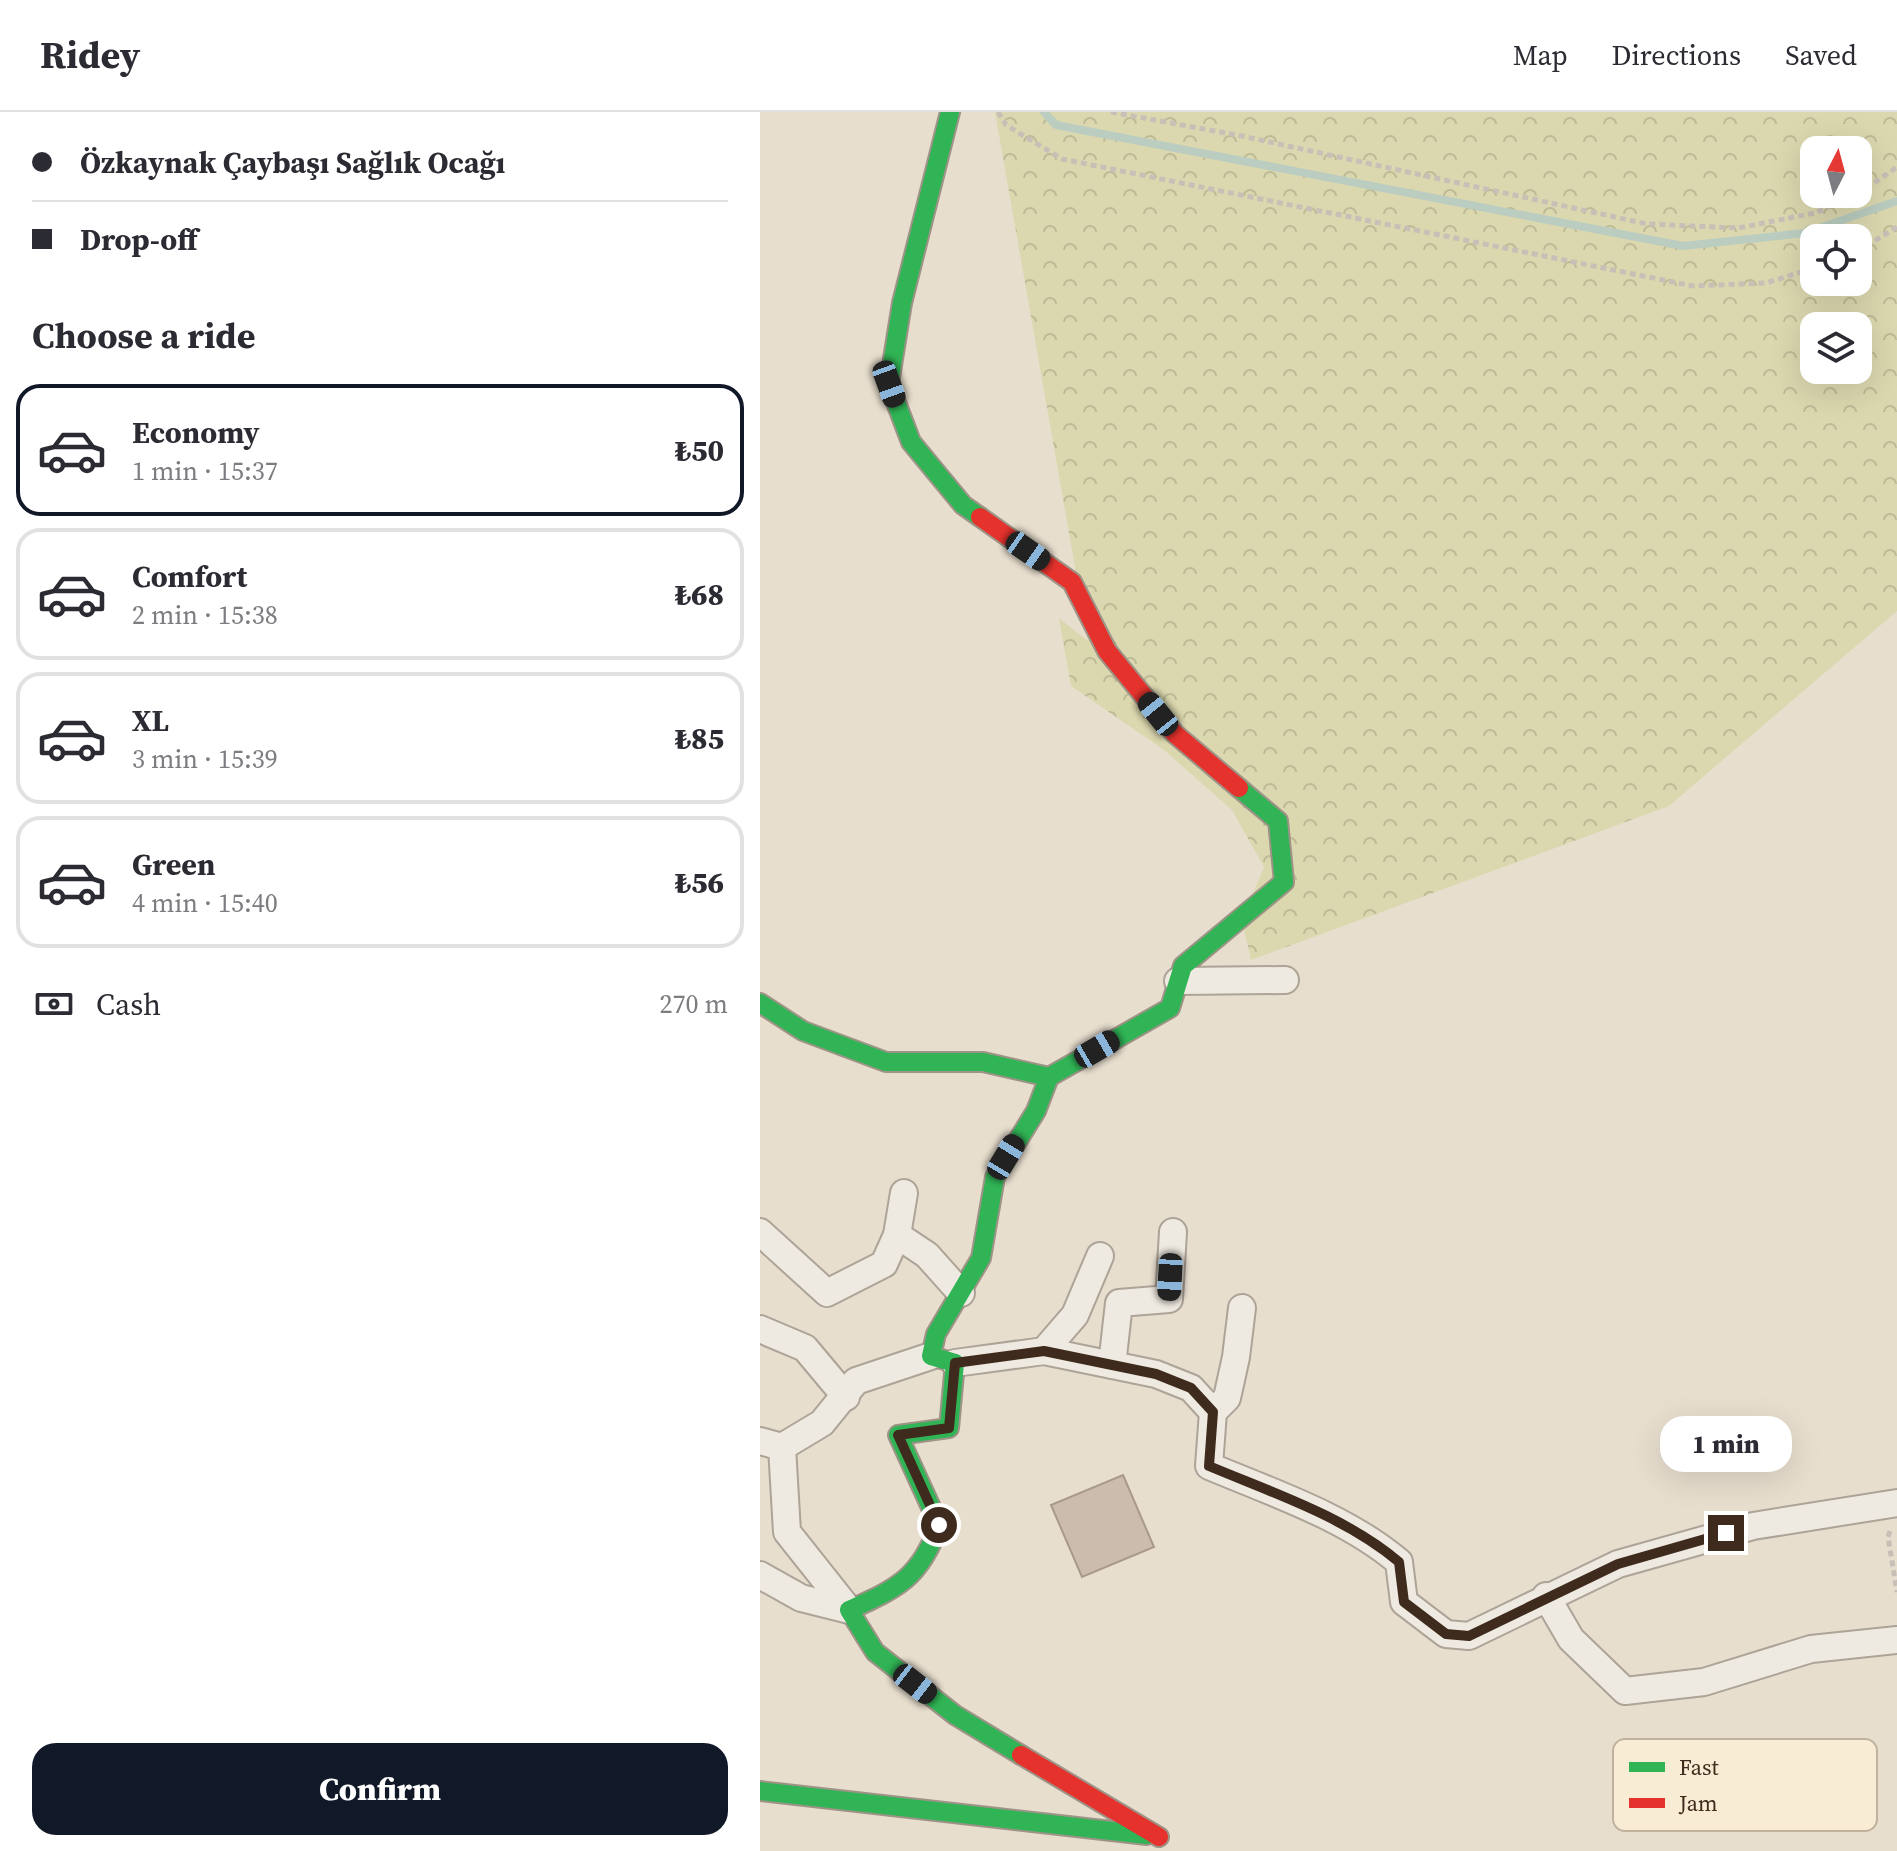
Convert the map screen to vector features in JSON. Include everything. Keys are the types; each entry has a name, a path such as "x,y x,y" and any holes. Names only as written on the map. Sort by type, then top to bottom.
{"street":[{"path":"760,1575 801,1598 849,1610 905,1584 929,1558 939,1525 898,1435 949,1428 943,1359 936,1334 981,1258 995,1177 1036,1111 1049,1077 1170,1008 1183,966 1284,882 1278,821 1175,734 1107,651 1072,582 963,505 911,442 889,384 902,303 950,112"},
{"path":"1178,981 1285,980"},
{"path":"760,1003 803,1031 886,1062 983,1062 1049,1077"},
{"path":"760,1232 827,1293 884,1264 897,1235 904,1193"},
{"path":"1112,1365 1119,1303 1169,1299 1173,1232"},
{"path":"897,1235 927,1255 961,1293"},
{"path":"1044,1351 1075,1315 1100,1256"},
{"path":"1242,1308 1227,1398 1213,1412 1209,1466 1298,1503 1382,1548 1399,1562 1404,1602 1446,1634 1469,1636 1546,1596 1618,1564 1753,1526 1895,1515"},
{"path":"760,1329 805,1348 846,1397"},
{"path":"1178,1851 955,1715 875,1652 849,1610 787,1532 771,1444 822,1423 856,1381 943,1359 1044,1351 1156,1374 1191,1388 1213,1412"},
{"path":"1546,1596 1571,1639 1625,1691 1704,1682 1811,1649 1897,1640"},
{"path":"760,1791 1159,1837"}],"path":[{"path":"998,112 1006,125 1062,159 1576,265 1693,286 1766,283 1800,272"},
{"path":"1111,112 1242,136 1647,224 1738,228 1826,208"},
{"path":"1872,184 1897,167"},
{"path":"1872,242 1897,227"},
{"path":"1895,1515 1888,1537 1897,1592"}],"green space":[{"path":"995,112 1897,112 1897,611 1669,806 1251,960 1242,920 1264,867 1232,810 1164,750 1071,686 1059,618 1088,641"}],"building":[{"path":"1123,1475 1154,1547 1082,1577 1051,1505"}],"waterway":[{"path":"1044,112 1056,125 1683,246 1805,233 1897,201"}],"traffic: fast":[{"path":"950,112 902,303 889,384 911,442 963,505 980,517"},
{"path":"760,1003 803,1031 886,1062 983,1062 1049,1077 1170,1008 1183,966 1284,882 1278,821 1239,788"},
{"path":"1021,1755 955,1715 875,1652 849,1610 905,1579 924,1558 939,1525 898,1435 949,1428 955,1363 931,1356 936,1334 981,1258 995,1177 1036,1111 1049,1077"},
{"path":"760,1791 1147,1835"}],"traffic: jam":[{"path":"980,517 1072,582 1107,651 1175,734 1239,788"},
{"path":"1021,1755 1159,1837"}],"route":[{"path":"939,1525 898,1435 949,1428 955,1363 1044,1351 1156,1374 1191,1388 1213,1412 1209,1466 1298,1503 1382,1548 1399,1562 1404,1602 1446,1634 1469,1636 1492,1622 1618,1564 1726,1533"}]}
